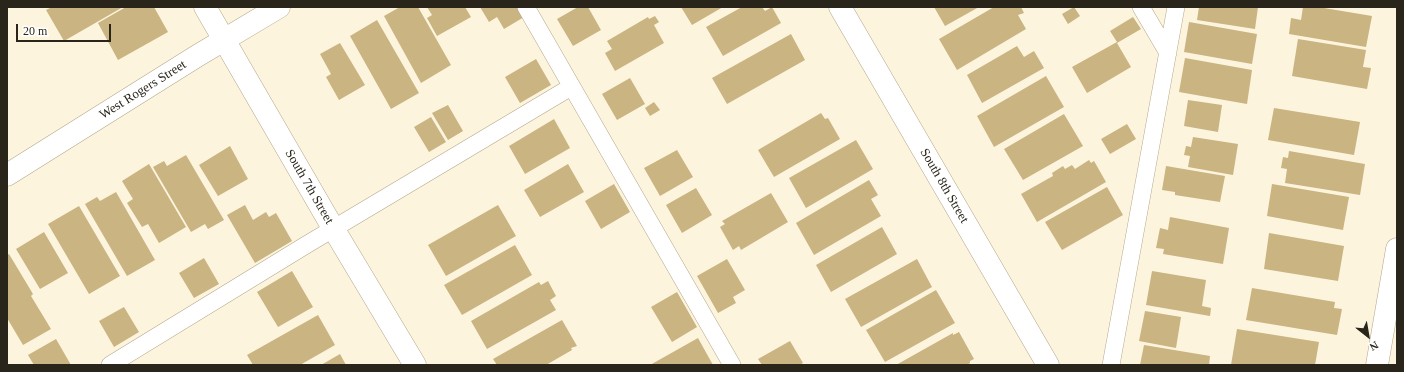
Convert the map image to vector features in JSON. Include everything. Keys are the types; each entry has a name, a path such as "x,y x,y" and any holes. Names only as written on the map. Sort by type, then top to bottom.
{"street":[{"name":"South 7th Street","path":"205,7 333,228 415,365"},
{"name":"West Rogers Street","path":"8,171 279,7"},
{"name":"South 8th Street","path":"840,7 1048,365"},
{"path":"1377,365 1397,249"}],"lane":[{"path":"526,7 732,365"},
{"path":"1141,7 1168,53"},
{"path":"1111,365 1176,7"},
{"path":"115,364 333,228 571,86"}],"building":[{"path":"52,7 123,7 64,41 46,10"},
{"path":"126,7 154,7 168,32 118,60 98,23"},
{"path":"400,7 418,7 451,65 421,83 384,16"},
{"path":"427,7 465,7 471,17 437,36 427,18 432,15"},
{"path":"480,7 518,7 524,17 504,29 497,17 489,22"},
{"path":"578,7 588,7 601,30 573,46 557,19"},
{"path":"681,7 723,7 692,25"},
{"path":"742,7 762,7 765,11 772,7 781,23 723,56 706,27"},
{"path":"934,7 979,7 945,26"},
{"path":"994,7 1021,7 1024,13 1018,15 1026,29 957,70 939,39"},
{"path":"1074,7 1080,16 1068,24 1062,14"},
{"path":"1199,7 1258,7 1255,29 1197,20"},
{"path":"1303,7 1318,7 1372,16 1366,47 1289,34 1291,18 1301,20"},
{"path":"655,16 659,22 654,25 664,43 615,71 605,53 612,49 607,41 648,17 649,19"},
{"path":"1133,17 1141,29 1117,43 1131,67 1087,93 1072,67 1117,42 1110,31"},
{"path":"377,20 419,93 391,109 350,36"},
{"path":"1189,22 1257,34 1252,64 1184,52"},
{"path":"791,34 805,60 727,104 712,78"},
{"path":"1298,39 1366,50 1363,67 1371,68 1367,89 1292,76"},
{"path":"340,43 365,85 339,100 326,77 331,74 320,54"},
{"path":"1017,46 1024,57 1034,51 1044,68 982,103 967,75"},
{"path":"1185,58 1252,70 1247,104 1179,92"},
{"path":"536,59 551,85 520,103 505,77"},
{"path":"1046,76 1064,107 994,147 977,116"},
{"path":"630,78 645,104 617,120 602,94"},
{"path":"1188,100 1222,105 1218,132 1184,126"},
{"path":"654,102 660,110 650,116 645,108"},
{"path":"448,105 463,131 448,140 432,113"},
{"path":"1274,108 1360,122 1354,155 1268,140"},
{"path":"821,113 825,119 828,118 840,139 774,177 758,150"},
{"path":"1064,114 1083,146 1023,180 1004,149"},
{"path":"431,117 446,142 429,152 414,127"},
{"path":"554,119 570,148 525,174 509,146"},
{"path":"1127,124 1136,139 1110,154 1101,139"},
{"path":"1193,137 1238,144 1233,175 1188,167 1190,156 1184,155 1186,146 1191,147"},
{"path":"856,140 873,169 806,208 789,178"},
{"path":"230,146 248,179 218,196 199,165"},
{"path":"677,150 693,177 660,196 644,168"},
{"path":"1289,151 1365,164 1360,195 1285,183 1287,169 1281,168 1283,157 1288,158"},
{"path":"186,155 224,220 208,229 205,224 191,232 153,167 164,161 167,166"},
{"path":"1089,160 1091,163 1094,161 1106,182 1037,222 1021,194 1053,176 1052,173 1063,166 1065,169 1072,165 1075,169"},
{"path":"149,164 186,227 159,243 148,224 142,227 127,203 133,199 122,181"},
{"path":"568,164 584,192 540,217 524,190"},
{"path":"1166,166 1225,176 1220,202 1175,195 1175,192 1162,190"},
{"path":"869,180 878,195 871,199 881,216 814,255 796,223"},
{"path":"614,184 630,212 601,229 585,201"},
{"path":"1272,184 1349,197 1343,230 1267,216"},
{"path":"1107,187 1123,215 1062,250 1045,222"},
{"path":"696,188 712,215 682,233 666,205"},
{"path":"116,192 155,260 127,276 85,204 97,197 100,201"},
{"path":"771,193 788,222 741,250 739,246 733,250 720,227 725,224 722,221"},
{"path":"245,205 253,220 266,212 269,217 276,213 292,241 255,263 227,215"},
{"path":"498,205 516,236 446,276 428,245"},
{"path":"79,206 120,276 89,294 48,224"},
{"path":"1170,217 1229,228 1223,264 1163,254 1164,249 1156,248 1160,228 1168,230"},
{"path":"882,227 897,254 831,292 816,265"},
{"path":"44,232 68,273 40,289 16,249"},
{"path":"1269,233 1344,246 1338,281 1264,269"},
{"path":"515,245 532,275 462,315 444,285"},
{"path":"9,254 33,294 31,296 51,329 23,345 7,318 7,255"},
{"path":"204,258 219,284 194,298 179,273"},
{"path":"727,259 745,290 733,297 736,303 718,313 697,276"},
{"path":"917,259 932,287 861,327 845,299"},
{"path":"292,271 313,307 278,327 257,292"},
{"path":"1152,271 1206,280 1202,306 1211,308 1210,316 1146,305"},
{"path":"548,281 556,296 550,300 556,310 487,349 471,321 539,282 541,285"},
{"path":"1252,288 1335,302 1334,308 1342,309 1337,335 1246,320"},
{"path":"936,290 955,323 885,362 866,330"},
{"path":"677,292 697,327 672,342 651,307"},
{"path":"124,307 139,332 114,347 99,321"},
{"path":"1145,311 1181,317 1176,348 1139,341"},
{"path":"318,315 335,345 300,365 253,365 247,355"},
{"path":"562,320 577,346 571,348 572,350 546,365 497,365 493,359"},
{"path":"1237,329 1319,342 1315,365 1231,365"},
{"path":"959,332 974,359 967,365 896,365 953,333 953,335"},
{"path":"698,338 713,365 650,365"},
{"path":"56,339 71,365 34,365 28,355"},
{"path":"790,341 803,363 799,365 762,365 758,359"},
{"path":"1144,345 1210,356 1209,365 1140,365"},
{"path":"340,354 346,365 321,365"}]}
